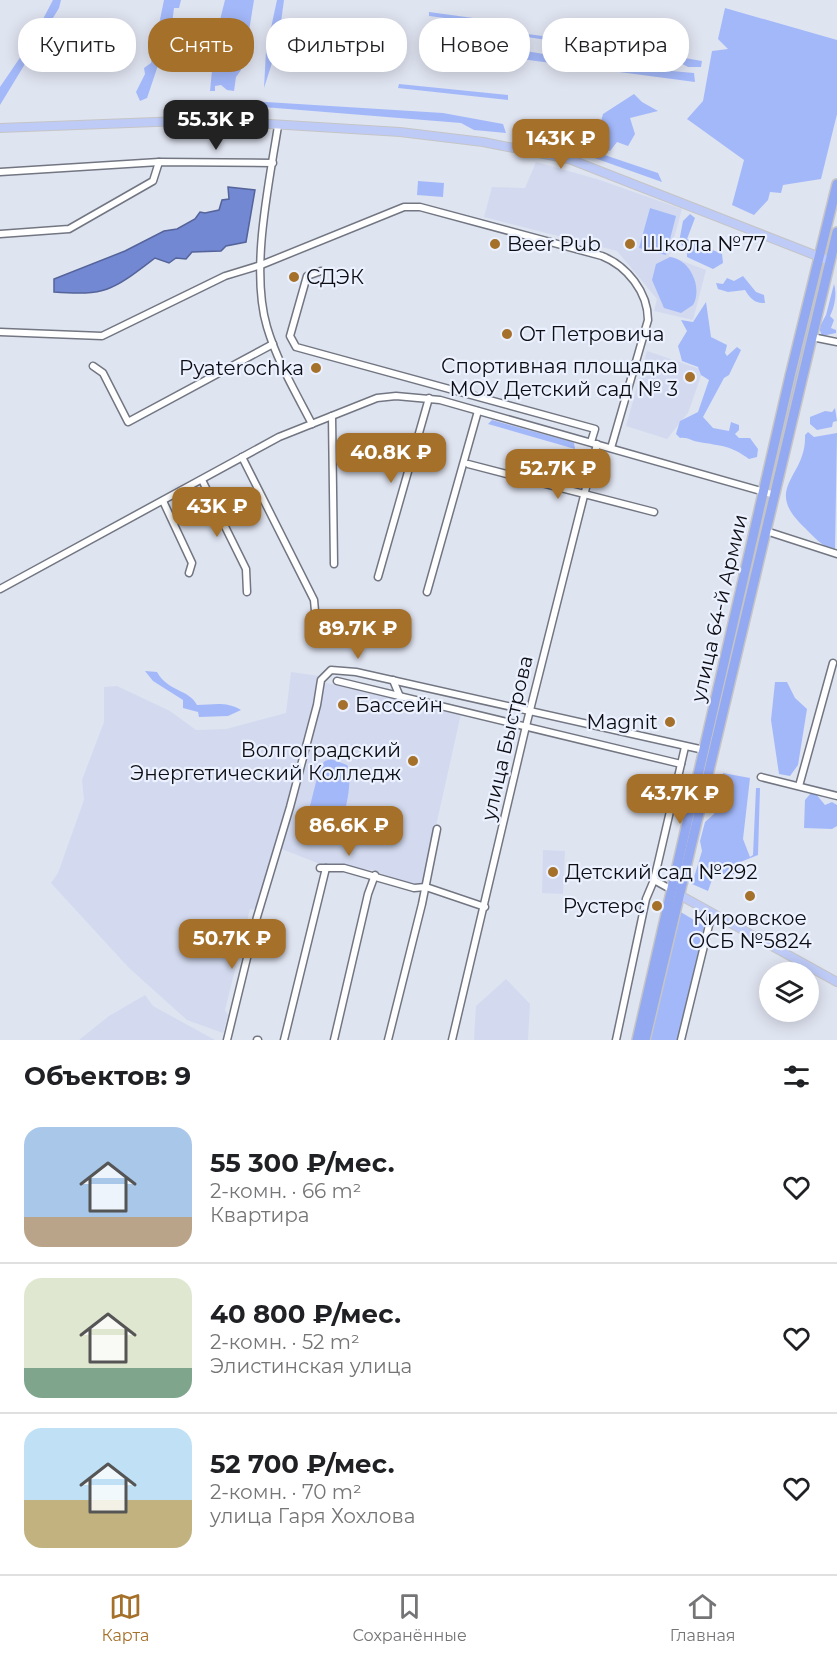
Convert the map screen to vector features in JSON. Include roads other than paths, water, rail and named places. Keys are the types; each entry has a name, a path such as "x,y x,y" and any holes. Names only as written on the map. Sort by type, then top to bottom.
{"highway":[{"name":"улица 64-й Армии","path":"645,1040 704,750 837,184"},
{"name":"улица 64-й Армии","path":"637,1040 775,495 837,232"}],"main road":[{"path":"0,128 207,120 400,132 483,142 550,154 612,174 830,261"},
{"path":"676,893 837,982"}],"street":[{"path":"278,126 261,265 263,306 273,344 312,424"},
{"path":"0,172 159,162 273,163"},
{"path":"0,234 69,229 153,181 159,162"},
{"path":"0,332 102,336 225,276 261,265 391,212 412,206 551,241 610,260 621,267 640,290 648,316 612,448"},
{"path":"321,271 307,276 290,336 293,345 595,429 594,443"},
{"path":"812,337 837,342"},
{"path":"93,366 103,373 128,422 273,344"},
{"path":"0,589 242,457 332,416 377,399 396,396 429,399 478,411 775,495"},
{"path":"378,577 429,399"},
{"path":"513,421 517,408"},
{"path":"427,592 478,411"},
{"path":"332,416 334,564"},
{"name":"улица Быстрова","path":"452,1040 526,726 584,494 594,443"},
{"path":"242,457 314,600 315,611"},
{"path":"468,464 654,512"},
{"path":"201,480 246,569 247,592"},
{"path":"163,501 192,563 189,573"},
{"path":"766,531 837,554"},
{"path":"799,786 833,663"},
{"path":"227,1040 257,917 293,796 317,705 321,680 325,673 346,670 704,750"},
{"path":"393,680 400,697"},
{"path":"337,681 681,764"},
{"path":"616,1040 646,899 654,880 685,747"},
{"path":"761,777 837,796"},
{"path":"388,1040 426,887 437,830"},
{"path":"284,1040 323,868 344,868 414,888 426,887 485,907"},
{"path":"334,1040 368,894 375,875"},
{"path":"654,880 676,893"},
{"path":"681,1040 712,913"},
{"path":"632,970 639,974"}],"place":[{"name":"Beer Pub","path":"495,244"},
{"name":"Школа №77","path":"630,244"},
{"name":"СДЭК","path":"294,277"},
{"name":"От Петровича","path":"507,334"},
{"name":"Pyaterochka","path":"316,368"},
{"name":"Спортивная площадка МОУ Детский сад № 3","path":"690,377"},
{"name":"Бассейн","path":"343,705"},
{"name":"Magnit","path":"670,722"},
{"name":"Волгоградский Энергетический Колледж","path":"413,761"},
{"name":"Детский сад №292","path":"553,872"},
{"name":"Кировское ОСБ №5824","path":"750,896"},
{"name":"Рустерс","path":"657,906"}]}
